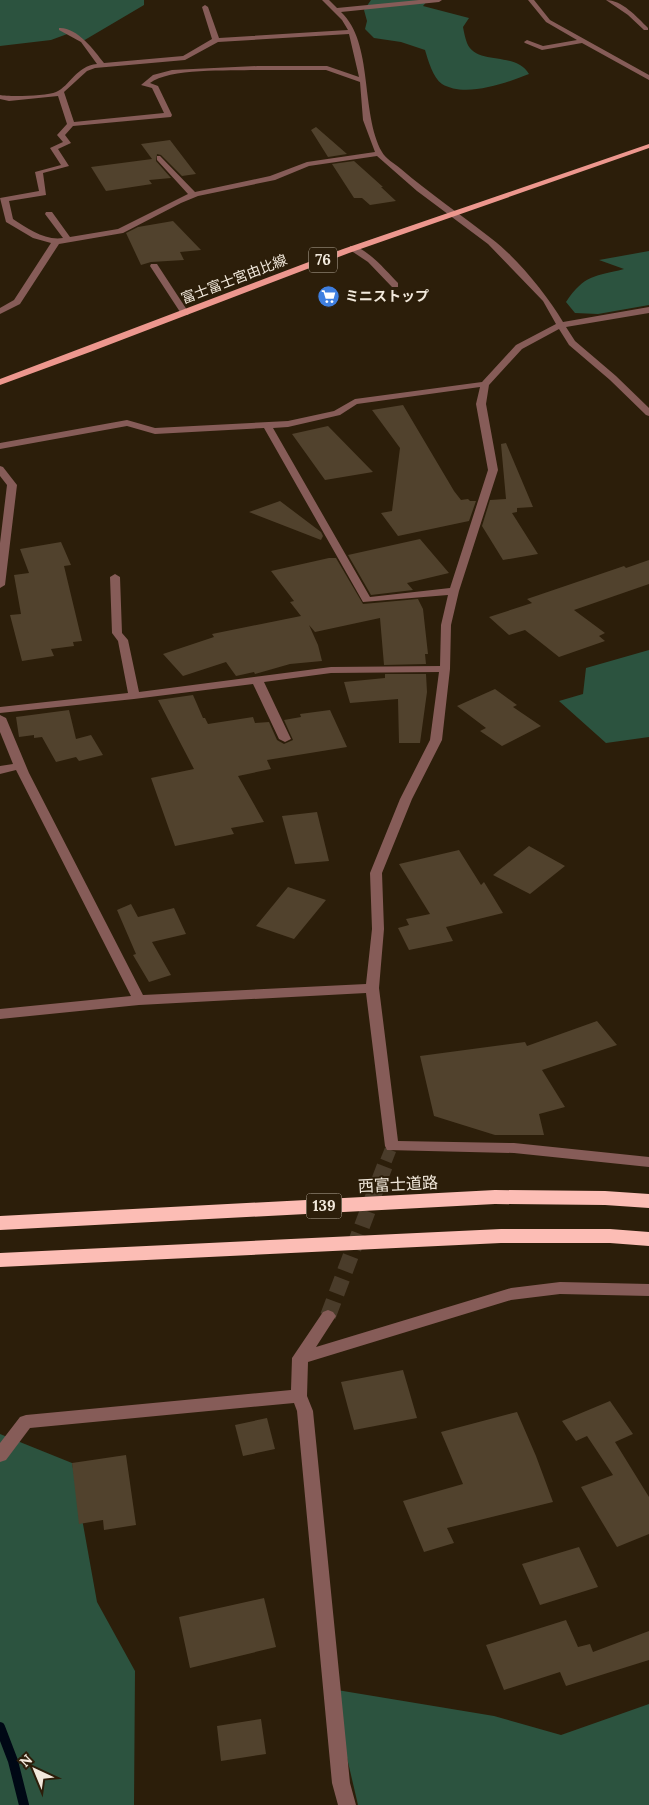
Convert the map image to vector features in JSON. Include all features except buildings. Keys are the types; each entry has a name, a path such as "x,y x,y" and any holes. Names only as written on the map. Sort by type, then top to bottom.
{"highway":[{"name":"西富士道路","path":"0,1223 495,1197 605,1198 649,1201"},
{"path":"0,1260 501,1236 610,1236 649,1239"}],"main road":[{"name":"富士富士宮由比線","path":"0,382 60,361 353,248 649,146"}],"street":[{"path":"325,0 338,10 352,32 363,81 367,120 380,154 420,189 491,242 546,300 572,343 613,378 649,413"},
{"path":"361,7 370,0"},
{"path":"338,10 439,0"},
{"path":"532,0 548,21 649,78"},
{"path":"609,0 630,14 646,29"},
{"path":"205,7 216,40"},
{"path":"61,29 83,41 101,64"},
{"path":"71,124 60,92 85,70 101,64 180,59 216,40 352,32"},
{"path":"527,42 542,48 583,41"},
{"path":"363,81 327,68 258,68 172,72 155,76 144,85 155,86 168,115 71,124 61,135 67,143 54,148 65,166 39,172 43,193 2,200 9,220 36,236 56,242 120,231 193,195 272,178 307,164 380,154"},
{"path":"0,98 8,99 61,94"},
{"path":"160,158 193,195"},
{"path":"49,214 68,240"},
{"path":"0,311 18,302 56,242"},
{"path":"353,248 371,260 395,284"},
{"path":"154,266 185,313"},
{"path":"649,310 560,325 519,347 485,384 480,404 493,470 454,591 446,625 445,669 435,744 406,799 376,873 378,929 372,988 392,1146 514,1148 649,1162"},
{"path":"0,446 128,422 155,431 288,424 337,413 355,402 485,384"},
{"path":"267,425 367,600 454,591"},
{"path":"0,469 12,485 0,585"},
{"path":"115,577 117,633 124,640 134,696"},
{"path":"0,710 134,696 331,670 445,669"},
{"path":"257,680 286,739"},
{"path":"0,718 20,766 139,1000"},
{"path":"0,770 20,766"},
{"path":"0,1014 139,1000 372,988"},
{"path":"300,1358 511,1294 560,1288 649,1290"},
{"path":"328,1316 300,1358 299,1396 305,1411 341,1783 347,1805"},
{"path":"0,1455 26,1422 299,1396"}],"green space":[{"path":"0,0 144,0 144,5 83,41 70,33 51,40 0,46"},
{"path":"371,0 428,0 423,6 469,18 463,27 467,43 472,50 487,57 515,63 523,67 529,74 486,88 462,90 442,84 433,73 425,50 401,42 374,38 365,29 367,21 364,10"},
{"path":"649,251 649,305 598,314 575,313 566,302 585,281 624,269 599,260"},
{"path":"649,650 649,737 606,743 559,701 583,694 586,668"},
{"path":"0,1434 72,1463 97,1602 135,1671 134,1805 0,1805"},
{"path":"331,1689 494,1716 561,1735 649,1704 649,1805 358,1805"}],"waterway":[{"path":"0,1727 13,1761 24,1805"}],"tunnel":[{"path":"386,1161 392,1146"},
{"path":"328,1316 387,1160"}],"place":[{"name":"ミニストップ","path":"329,296"}]}
